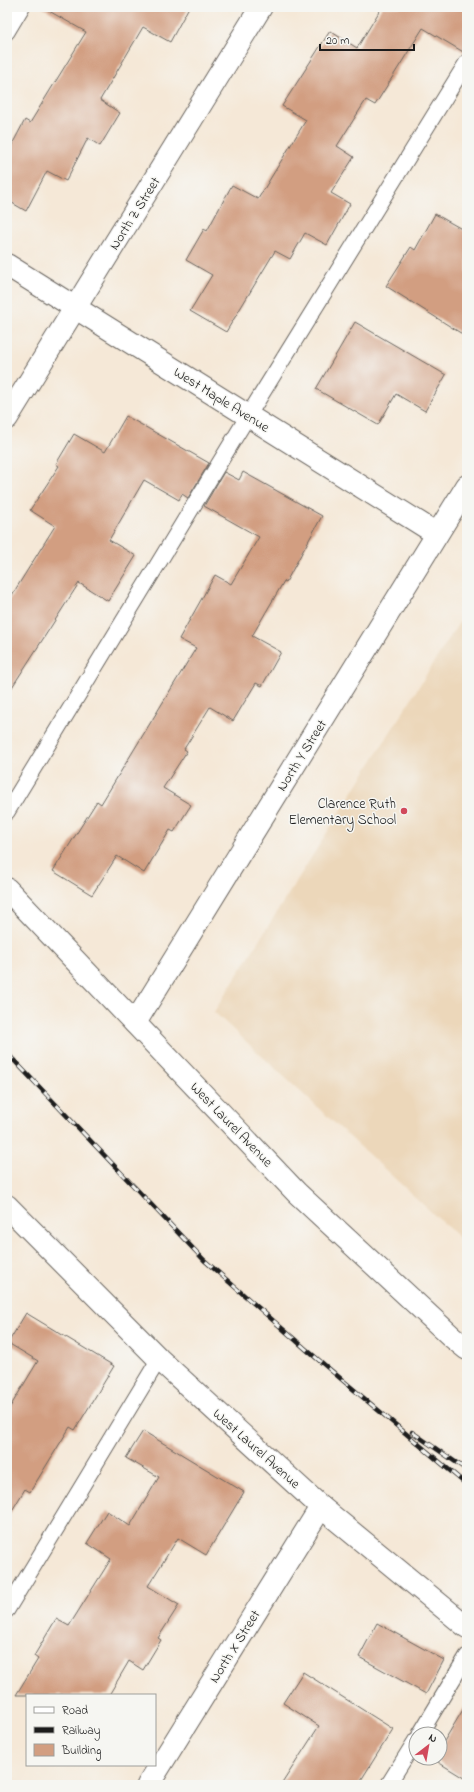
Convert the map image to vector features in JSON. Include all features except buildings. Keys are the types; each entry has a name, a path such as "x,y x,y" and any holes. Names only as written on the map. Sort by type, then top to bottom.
{"street":[{"name":"North Z Street","path":"7,418 261,7"},
{"name":"West Maple Avenue","path":"7,265 437,534"},
{"name":"North Y Street","path":"135,1023 467,486"},
{"name":"West Laurel Avenue","path":"7,889 297,1193 451,1336 467,1349"},
{"name":"West Laurel Avenue","path":"7,1206 159,1360 321,1507 467,1627"},
{"name":"North X Street","path":"148,1785 321,1507"}],"lane":[{"path":"7,32 22,7"},
{"path":"7,812 248,416 467,62"},
{"path":"7,1610 159,1360"},
{"path":"425,1726 467,1656"},
{"path":"388,1785 408,1753"}],"shaded area":[{"name":"Clarence Ruth Elementary School","path":"467,610 467,1245 214,1012"}],"railway":[{"path":"7,1053 204,1260 308,1351 467,1485"},
{"path":"412,1432 467,1470"}],"place":[{"name":"Clarence Ruth Elementary School","path":"404,811"}]}
